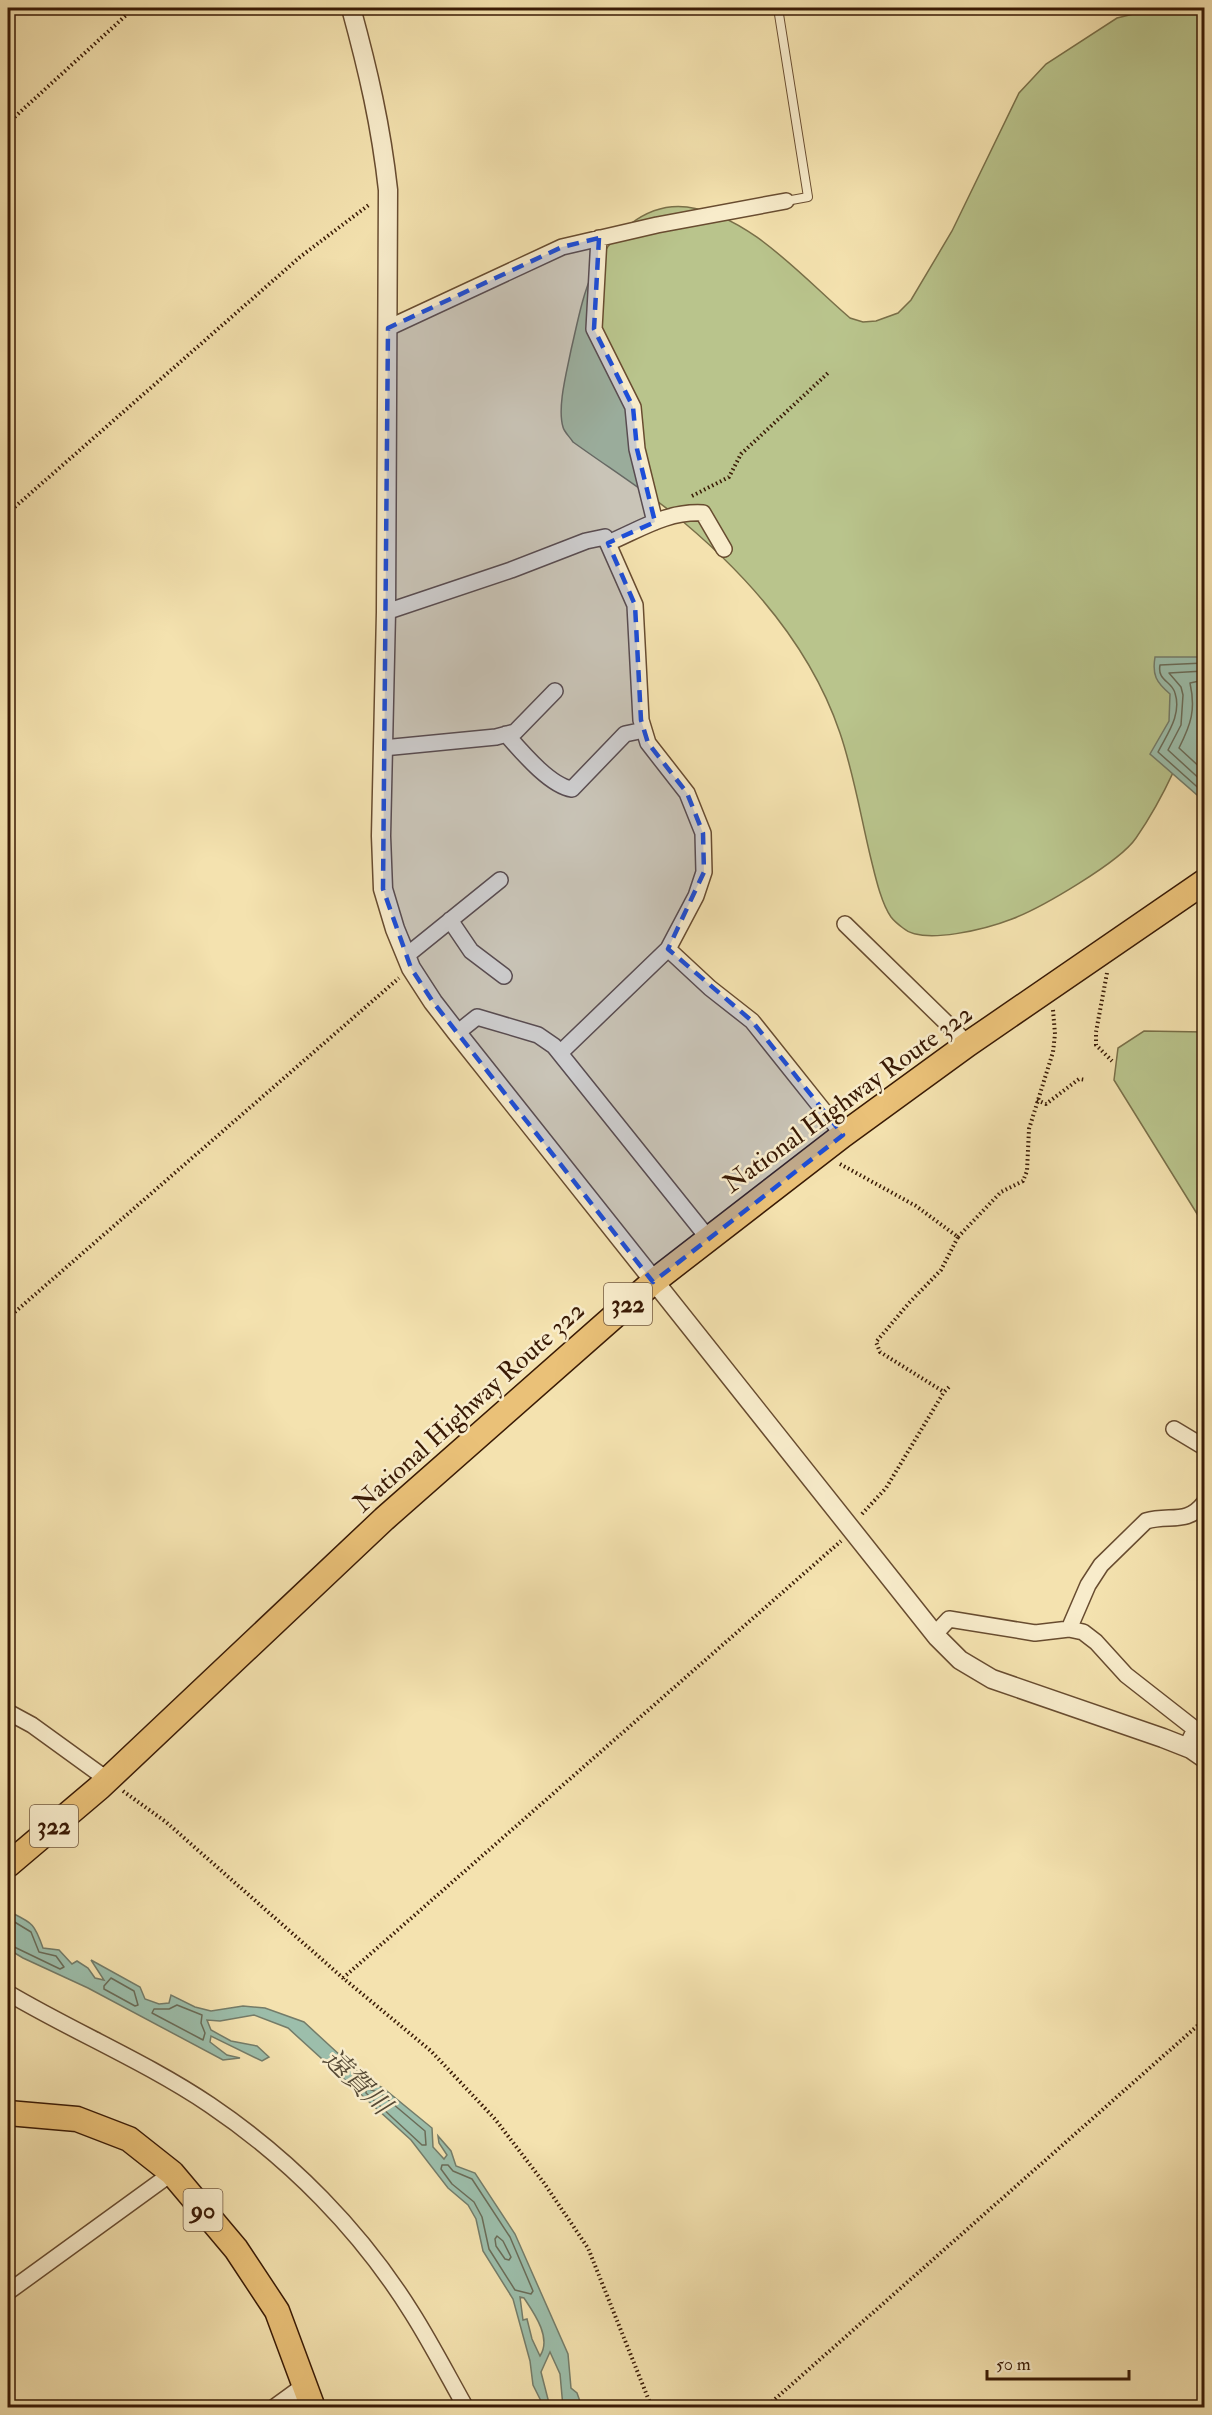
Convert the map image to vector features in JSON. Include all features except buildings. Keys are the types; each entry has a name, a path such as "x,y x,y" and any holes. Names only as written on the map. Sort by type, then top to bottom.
{"main road":[{"name":"National Highway Route 322","path":"8,1865 104,1784 384,1519 653,1282 823,1150 968,1044 1204,882"},
{"name":"90","path":"8,2113 77,2119 129,2139 172,2173 236,2249 277,2311 313,2408"}],"street":[{"path":"351,8 368,69 382,134 388,190 383,889 395,929 409,962 433,1002 457,1033 934,1635 960,1660 992,1679 1186,1748 1204,1758"},
{"path":"388,328 562,247 786,201"},
{"path":"599,238 594,329 633,407 637,449 655,522"},
{"path":"608,543 662,517 680,513 704,513 724,549"},
{"path":"386,612 511,570 586,541 605,537 635,605 641,720 648,743 687,793 703,833 704,872 696,896 668,949 560,1053"},
{"path":"383,748 515,732 555,691"},
{"path":"506,734 528,759 564,788 572,789 625,734 644,730"},
{"path":"409,962 450,920 500,880"},
{"path":"450,920 471,951 504,976"},
{"path":"845,924 968,1044"},
{"path":"668,949 710,988 752,1021 843,1135"},
{"path":"457,1033 477,1017 538,1035 554,1046 708,1238"},
{"path":"1174,1429 1204,1447"},
{"path":"1069,1629 1088,1585 1101,1565 1146,1521 1156,1518 1188,1518 1204,1503"},
{"path":"934,1635 949,1619 1035,1633 1069,1629 1083,1632 1096,1642 1126,1675 1195,1729 1186,1748"},
{"path":"8,1712 32,1725 104,1784"},
{"path":"8,1993 210,2105 267,2147 311,2187 362,2243 412,2312 466,2408"},
{"path":"8,2292 172,2173"},
{"path":"273,2408 306,2384"}],"lane":[{"path":"778,8 808,197 786,201"}],"path":[{"path":"8,123 134,8"},
{"path":"8,513 300,257 388,190"},
{"path":"680,513 679,503 729,477 741,454 828,373"},
{"path":"1106,950 1110,958 1096,1032 1096,1045 1112,1061"},
{"path":"8,1318 409,962"},
{"path":"944,1392 880,1352 876,1342 941,1270 958,1237 1001,1192 1023,1181 1027,1171 1029,1129 1053,1052 1055,1034 1053,1006 1043,993"},
{"path":"1037,1100 1046,1104 1079,1079 1086,1080"},
{"path":"823,1150 832,1160 916,1206 958,1237"},
{"path":"861,1515 886,1488 944,1392 950,1386"},
{"path":"343,1978 852,1532"},
{"path":"104,1784 166,1822 343,1978 431,2051 495,2119 544,2183 588,2248 651,2408"},
{"path":"765,2408 1204,2020"}],"highlighted area":[{"path":"599,238 594,329 633,407 637,449 655,522 608,543 635,605 641,720 648,743 687,793 703,833 704,872 668,949 752,1021 843,1135 653,1282 433,1002 411,968 383,889 388,328 562,247"}],"green space":[{"path":"1158,8 1204,8 1204,699 1157,805 1136,838 1114,859 1060,895 1012,919 956,934 912,933 894,920 884,904 874,873 840,733 827,700 792,639 748,583 697,534 658,502 573,442 565,431 561,419 562,399 580,311 600,258 619,234 643,216 657,210 687,207 710,212 754,235 794,267 850,318 863,322 876,321 898,313 911,300 952,231 1019,93 1046,64 1117,18"},
{"path":"1144,1031 1204,1032 1204,1225 1114,1080 1118,1048"}],"water":[{"path":"1155,657 1204,657 1204,801 1150,754 1169,721 1170,694 1156,678"},
{"name":"遠賀川","path":"8,1911 31,1924 43,1948 59,1950 72,1964 77,1961 88,1968 95,1978 104,1980 91,1960 140,1987 145,1999 159,2004 169,2003 171,1995 195,2007 211,2011 243,2006 265,2008 304,2022 367,2080 383,2088 432,2128 433,2147 444,2159 447,2155 439,2143 438,2136 451,2151 456,2166 475,2173 515,2234 568,2354 571,2388 577,2393 582,2407 563,2407 560,2374 550,2352 541,2372 550,2407 544,2407 533,2385 530,2361 513,2299 483,2251 476,2219 468,2205 448,2188 411,2140 288,2028 254,2015 220,2021 207,2020 211,2030 231,2041 257,2046 269,2057 262,2061 211,2036 210,2042 227,2055 240,2058 223,2060 88,1988 8,1949","holes":["520,2297 524,2298 537,2318 543,2334 543,2349 540,2356 532,2339 527,2319 523,2320"]}]}
